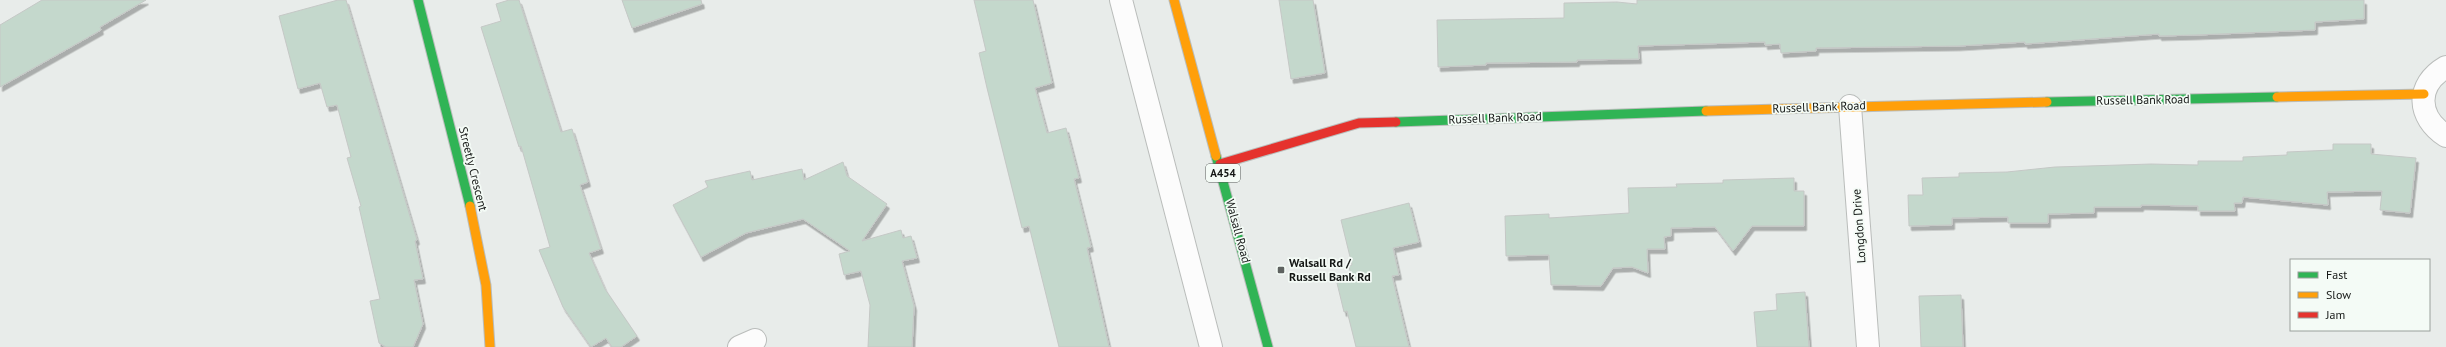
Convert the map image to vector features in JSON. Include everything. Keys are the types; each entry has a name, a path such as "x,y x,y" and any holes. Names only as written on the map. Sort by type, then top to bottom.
{"street":[{"name":"Streetly Crescent","path":"418,0 467,190 480,252 491,330 490,347"},
{"path":"1121,0 1210,347"},
{"name":"Walsall Road","path":"1174,0 1220,164 1268,347"},
{"path":"2446,67 2436,73 2428,82 2424,94 2425,112 2433,128 2446,136"},
{"name":"Russell Bank Road","path":"1220,164 1359,123 1850,106 2424,94"},
{"name":"Longdon Drive","path":"1850,106 1868,347"}],"building":[{"path":"42,0 146,0 100,27 101,30 0,87 0,25"},
{"path":"338,0 346,0 417,240 415,241 423,279 414,280 423,324 413,347 386,347 379,343 370,301 380,299 359,207 361,206 347,158 351,157 337,105 327,107 320,83 298,89 279,16"},
{"path":"509,0 519,0 561,132 572,129 588,182 580,185 601,249 589,253 605,289 637,336 621,347 612,347 606,338 591,347 563,307 539,250 550,247 521,146 519,147 481,27 501,21 496,4"},
{"path":"622,0 701,0 702,4 632,28"},
{"path":"974,0 1033,0 1052,83 1035,88 1047,133 1066,128 1079,178 1074,179 1091,247 1087,248 1109,347 1059,347 1029,226 1022,228 987,88 979,53 986,51"},
{"path":"1279,0 1313,0 1325,73 1291,79"},
{"path":"1637,0 2364,0 2364,19 2315,22 2315,30 2159,36 2159,34 2025,44 2025,42 1958,46 1816,48 1816,51 1781,53 1780,44 1765,45 1765,42 1638,46 1639,59 1577,60 1577,62 1486,63 1486,65 1438,67 1437,20 1564,18 1564,3 1617,2 1637,4"},
{"path":"2333,144 2371,144 2371,154 2416,158 2410,213 2380,210 2382,191 2327,192 2328,205 2243,197 2242,203 2234,203 2235,211 2198,211 2198,206 2141,205 2141,207 2094,207 2094,213 2048,214 2048,223 2008,223 2008,217 1952,218 1952,225 1909,226 1908,195 1923,195 1922,178 1959,177 1959,173 2007,172 2055,167 2151,164 2198,165 2198,161 2243,161 2243,157 2287,155 2287,152 2333,150"},
{"path":"843,162 847,176 887,204 862,241 901,230 903,238 911,236 917,258 902,261 914,306 912,347 868,347 870,305 861,271 844,275 839,254 850,251 803,219 746,233 701,257 673,205 708,187 705,181 750,171 752,180 802,169 804,180"},
{"path":"1794,178 1794,191 1804,191 1804,226 1752,226 1733,251 1715,227 1671,228 1671,236 1664,237 1665,249 1647,249 1648,273 1632,267 1613,268 1601,286 1551,285 1549,255 1506,256 1505,216 1549,214 1549,218 1629,213 1628,188 1677,187 1676,184 1723,183 1723,180"},
{"path":"1409,203 1419,242 1393,248 1399,275 1392,276 1409,347 1356,347 1347,311 1344,312 1337,283 1352,280 1349,266 1352,265 1341,220"},
{"path":"1805,292 1809,347 1757,347 1754,312 1777,310 1776,294"},
{"path":"1961,295 1963,347 1921,347 1919,296"}],"traffic: fast":[{"path":"418,0 470,206"},
{"path":"2047,102 2277,97"},
{"path":"1396,122 1706,111"},
{"path":"1216,156 1268,347"}],"traffic: slow":[{"path":"1174,0 1216,156"},
{"path":"2277,97 2424,94"},
{"path":"1706,111 2047,102"},
{"path":"470,206 486,285 490,347"}],"traffic: jam":[{"path":"1220,164 1359,123 1396,122"}],"place":[{"name":"Walsall Rd / Russell Bank Rd","path":"1281,270"}]}
